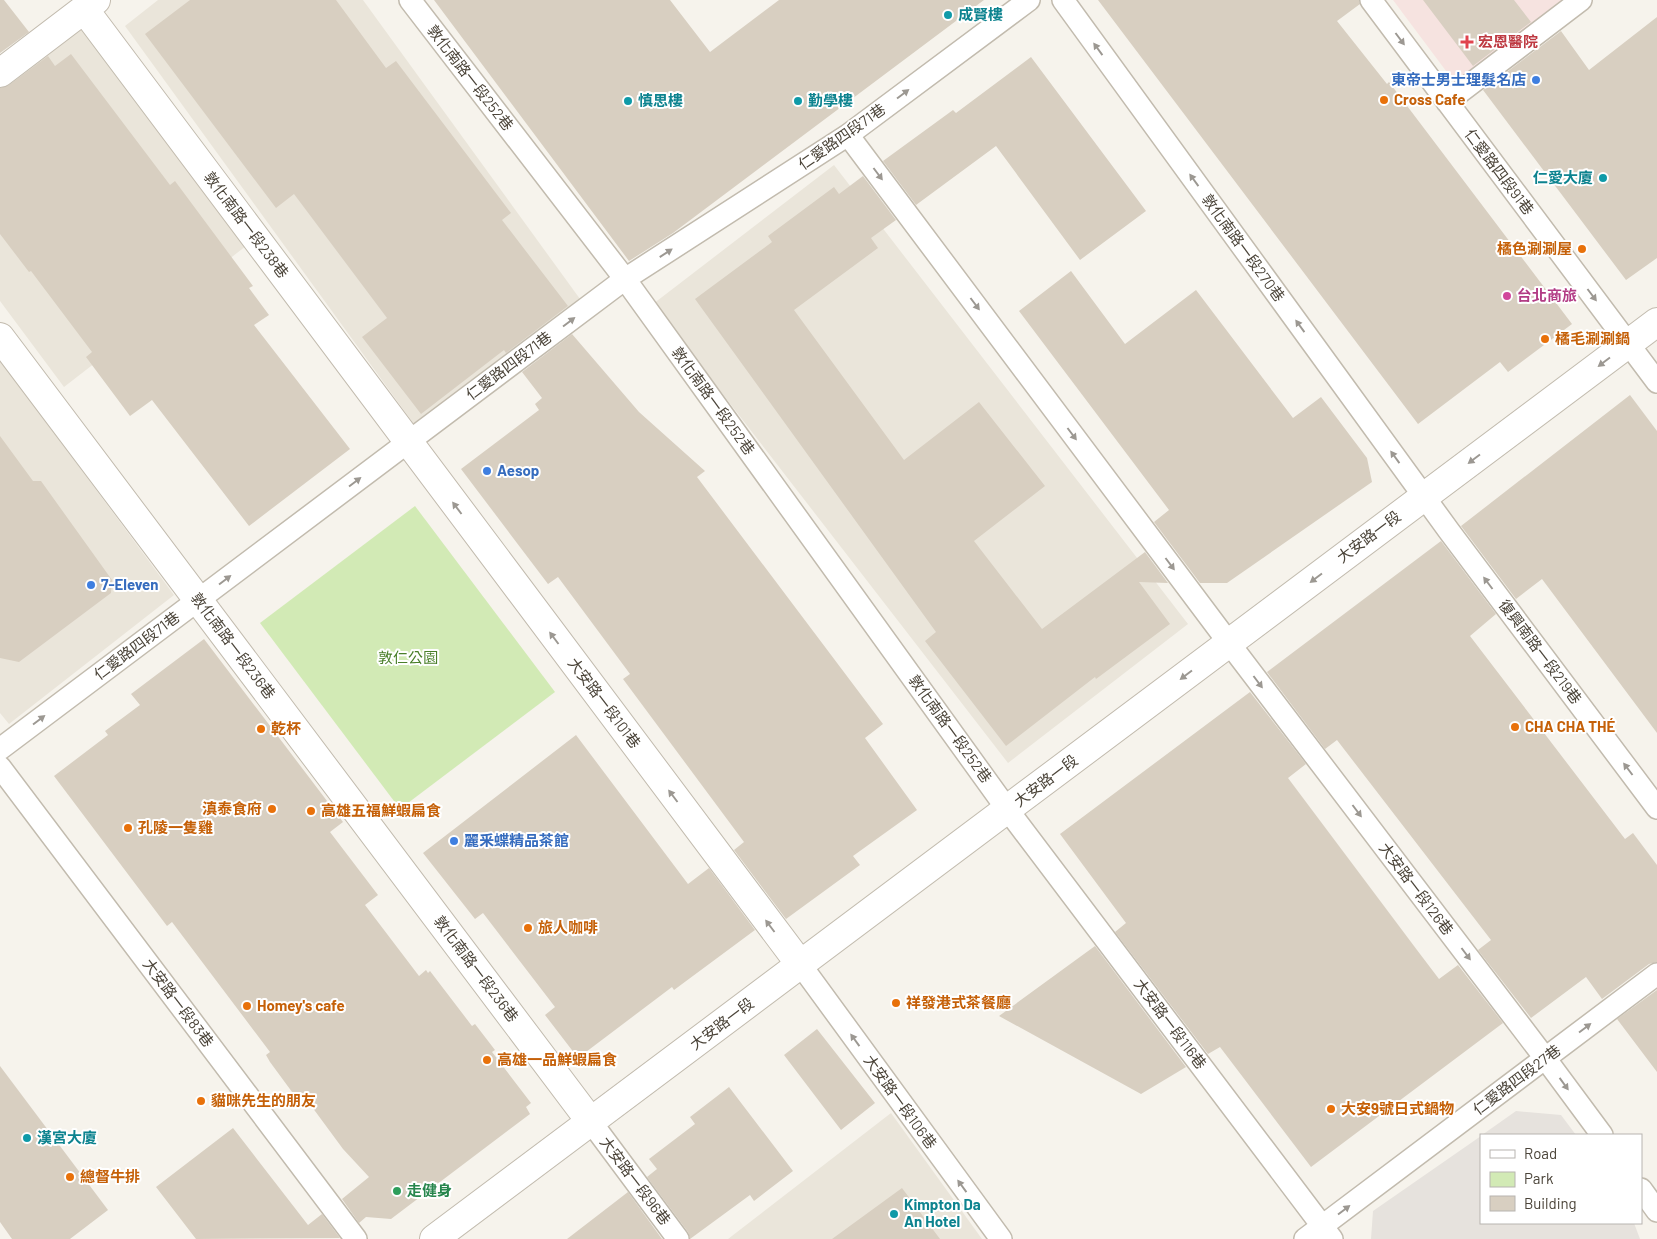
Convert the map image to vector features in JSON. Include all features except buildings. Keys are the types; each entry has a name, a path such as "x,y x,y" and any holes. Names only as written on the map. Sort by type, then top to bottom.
{"street":[{"path":"0,73 90,4"},
{"name":"敦化南路一段238巷","path":"90,4 408,442"},
{"name":"大安路一段","path":"434,1239 1657,322"},
{"name":"敦化南路一段236巷","path":"0,337 591,1122"},
{"name":"大安路一段101巷","path":"408,442 800,964"}],"lane":[{"name":"敦化南路一段252巷","path":"410,0 625,279 1007,809"},
{"name":"仁愛路四段71巷","path":"0,749 625,279 848,135 1029,0"},
{"name":"敦化南路一段270巷","path":"1063,0 1424,496"},
{"name":"仁愛路四段91巷","path":"1371,0 1657,382"},
{"path":"1446,102 1581,0"},
{"name":"大安路一段126巷","path":"848,135 1229,643 1601,1134"},
{"name":"復興南路一段219巷","path":"1424,496 1657,808"},
{"name":"大安路一段83巷","path":"0,767 356,1239"},
{"name":"大安路一段116巷","path":"1007,809 1327,1232"},
{"name":"大安路一段106巷","path":"800,964 1001,1239"},
{"name":"仁愛路四段27巷","path":"1305,1239 1327,1232 1545,1058 1657,974"},
{"name":"大安路一段96巷","path":"591,1122 678,1239"},
{"path":"1642,1190 1657,1211"}],"shaded area":[{"path":"158,0 363,0 580,299 416,427 125,26"},
{"name":"宏恩醫院","path":"1393,0 1567,0 1455,83"},
{"path":"84,27 246,246 64,387 0,301 0,92"},
{"path":"834,165 1188,624 1008,763 653,304"},
{"path":"0,360 174,595 9,724 0,713"},
{"path":"1516,1111 1561,1115 1575,1134 1483,1134"},
{"path":"891,1113 982,1239 728,1239"},
{"path":"1480,1137 1480,1224 1634,1224 1640,1239 1371,1239 1373,1211"}],"green space":[{"name":"敦仁公園","path":"415,506 555,692 400,809 260,623"}],"place":[{"name":"成賢樓","path":"948,15"},
{"name":"宏恩醫院","path":"1467,42"},
{"name":"東帝士男士理髮名店","path":"1536,80"},
{"name":"Cross Cafe","path":"1384,100"},
{"name":"慎思樓","path":"628,101"},
{"name":"勤學樓","path":"798,101"},
{"name":"仁愛大廈","path":"1603,178"},
{"name":"橘色涮涮屋","path":"1582,249"},
{"name":"台北商旅","path":"1507,296"},
{"name":"橘毛涮涮鍋","path":"1545,339"},
{"name":"Aesop","path":"487,471"},
{"name":"7-Eleven","path":"91,585"},
{"name":"CHA CHA THÉ","path":"1515,727"},
{"name":"乾杯","path":"261,729"},
{"name":"滇泰食府","path":"272,809"},
{"name":"高雄五福鮮蝦扁食","path":"311,811"},
{"name":"孔陵一隻雞","path":"128,828"},
{"name":"麗釆蝶精品茶館","path":"454,841"},
{"name":"旅人咖啡","path":"528,928"},
{"name":"祥發港式茶餐廳","path":"896,1003"},
{"name":"Homey's cafe","path":"247,1006"},
{"name":"高雄一品鮮蝦扁食","path":"487,1060"},
{"name":"貓咪先生的朋友","path":"201,1101"},
{"name":"大安9號日式鍋物","path":"1331,1109"},
{"name":"漢宮大廈","path":"27,1138"},
{"name":"總督牛排","path":"70,1177"},
{"name":"走健身","path":"397,1191"},
{"name":"Kimpton Da An Hotel","path":"894,1214"}]}
